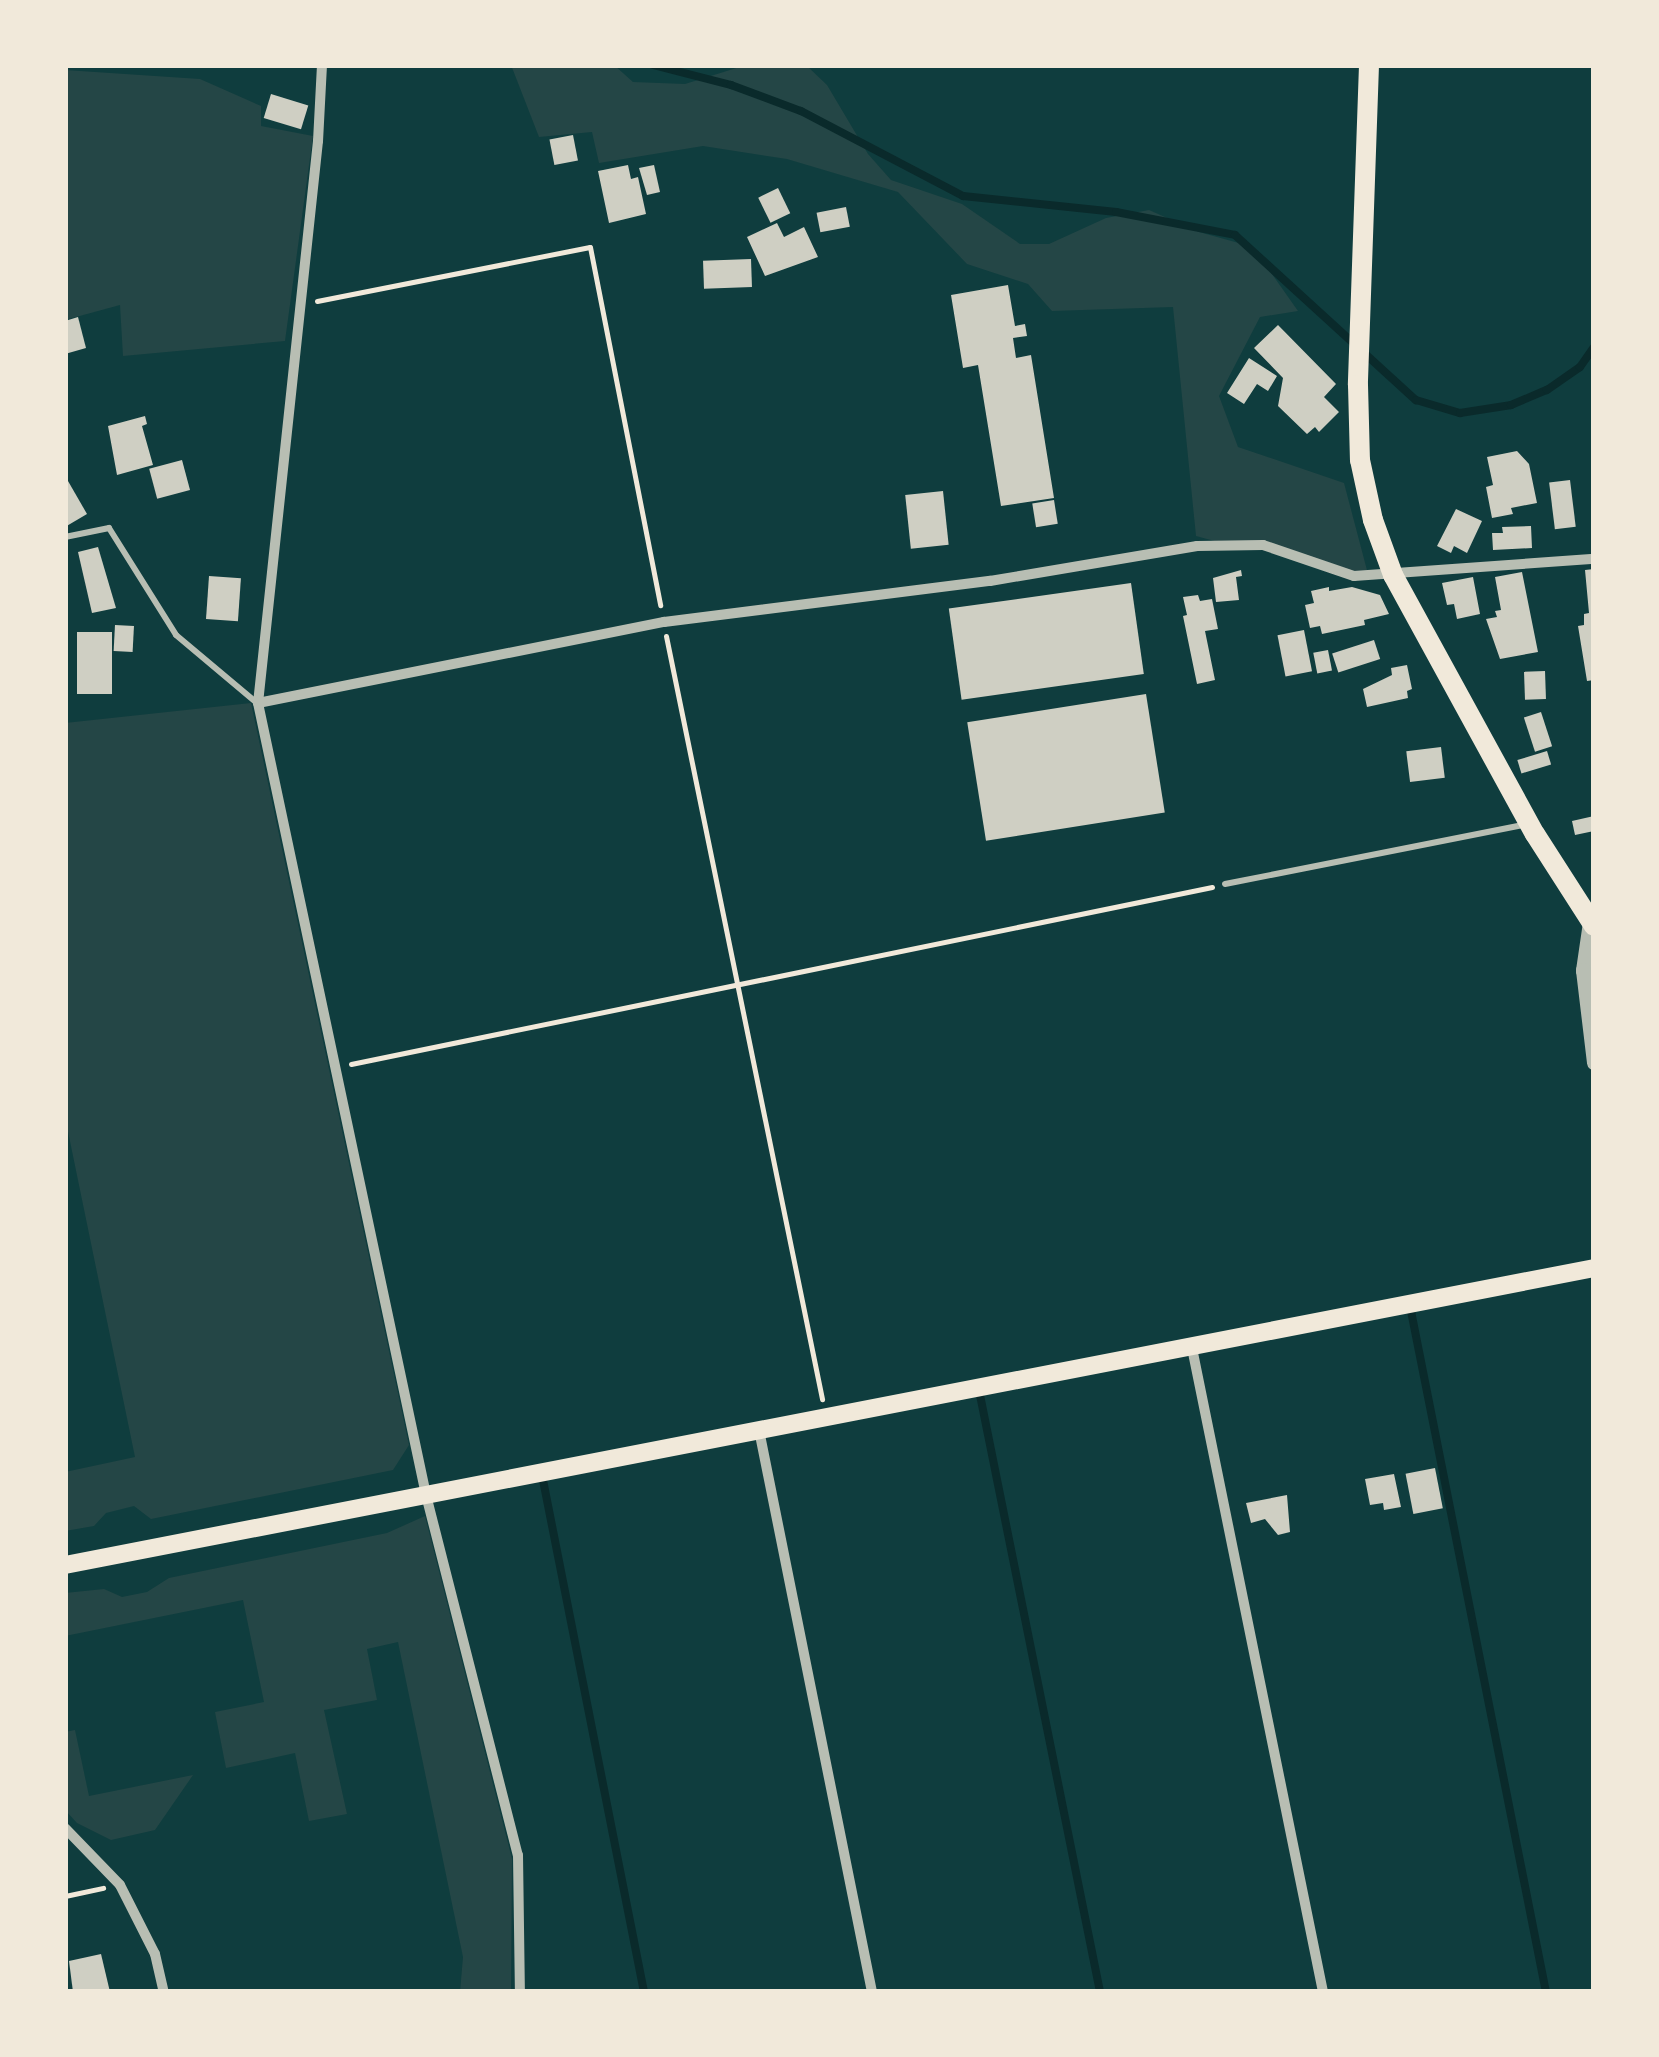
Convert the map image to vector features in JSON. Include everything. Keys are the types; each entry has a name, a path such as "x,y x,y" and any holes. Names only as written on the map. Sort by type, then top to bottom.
{"highway":[{"path":"1369,65 1358,385 1360,460 1372,520 1393,576 1530,824 1592,924"}],"main road":[{"path":"65,1565 1191,1343 1594,1268"}],"street":[{"path":"322,65 318,141 258,703 426,1495 518,1854 520,1992"},
{"path":"258,703 664,622 990,581 1197,546 1264,545 1354,576 1594,560"},
{"path":"1592,924 1583,970 1594,1062"},
{"path":"1191,1343 1323,1992"},
{"path":"759,1430 872,1992"},
{"path":"65,1828 120,1885 155,1954 164,1992"}],"lane":[{"path":"65,537 109,528 176,634 258,703"},
{"path":"1225,884 1530,824"}],"path":[{"path":"298,305 590,247 826,1417"},
{"path":"337,1067 1225,884"},
{"path":"65,1896 120,1885"}],"shaded area":[{"path":"511,65 614,65 633,82 685,84 746,65 806,65 827,85 868,154 891,180 962,204 1020,244 1049,244 1106,218 1149,210 1199,232 1253,247 1298,311 1260,317 1219,396 1238,447 1344,483 1368,574 1348,572 1258,541 1218,542 1196,536 1173,307 1052,311 1028,284 967,264 898,192 787,159 703,146 599,163 592,132 539,137"},
{"path":"65,70 200,79 261,106 261,126 313,136 285,341 123,356 120,305 65,320"},
{"path":"251,703 409,1445 393,1470 151,1519 134,1506 106,1513 94,1526 65,1531 65,1472 135,1457 65,1117 65,723"},
{"path":"425,1516 512,1859 511,1992 460,1992 463,1957 398,1642 367,1649 377,1700 324,1710 347,1814 309,1821 295,1753 226,1768 215,1712 264,1702 243,1600 65,1636 65,1593 104,1589 122,1597 147,1592 169,1578 387,1533"},
{"path":"75,1730 89,1796 193,1775 155,1830 111,1840 77,1823 65,1810 65,1732"}],"building":[{"path":"271,94 308,105 301,129 264,118"},
{"path":"573,135 578,161 554,165 549,140"},
{"path":"628,165 631,179 638,177 646,214 609,223 598,171"},
{"path":"654,165 660,192 647,195 639,168"},
{"path":"778,188 790,213 771,223 758,198"},
{"path":"846,207 850,227 820,232 817,213"},
{"path":"777,223 784,237 804,227 818,257 765,276 747,237"},
{"path":"751,259 752,287 704,289 703,261"},
{"path":"1008,285 1015,326 1025,324 1027,336 1013,338 1016,358 1031,355 1054,498 1001,506 978,365 963,368 951,295"},
{"path":"78,317 86,348 65,354 65,321"},
{"path":"1278,325 1336,384 1324,397 1339,412 1319,432 1315,427 1307,434 1278,406 1283,378 1254,348"},
{"path":"1249,358 1277,376 1268,391 1257,384 1244,404 1227,393"},
{"path":"145,416 147,424 142,426 153,465 117,475 108,426"},
{"path":"1517,451 1529,464 1537,503 1511,508 1513,514 1492,518 1486,487 1493,485 1487,457"},
{"path":"182,460 190,490 157,499 149,469"},
{"path":"1570,480 1576,527 1555,529 1549,483"},
{"path":"68,481 87,514 65,527 65,483"},
{"path":"943,491 949,545 911,549 905,495"},
{"path":"1054,500 1058,524 1036,527 1032,503"},
{"path":"1456,509 1482,521 1467,553 1454,546 1451,553 1437,546"},
{"path":"1531,526 1532,548 1493,550 1492,533 1503,533 1502,527"},
{"path":"98,547 116,608 92,613 78,552"},
{"path":"1594,569 1594,680 1587,681 1578,626 1584,625 1584,614 1589,613 1585,570"},
{"path":"1241,570 1242,576 1236,577 1239,600 1216,602 1213,578"},
{"path":"1522,572 1538,652 1500,659 1486,619 1497,617 1495,611 1501,610 1495,577"},
{"path":"209,576 241,578 238,621 206,619"},
{"path":"1473,577 1480,614 1457,619 1454,604 1447,605 1442,583"},
{"path":"1131,583 1144,674 962,700 949,609"},
{"path":"1329,587 1329,591 1352,587 1380,595 1389,614 1364,620 1365,625 1322,634 1320,626 1310,628 1305,605 1314,603 1311,591"},
{"path":"1198,595 1200,601 1212,599 1218,629 1205,631 1215,680 1197,684 1183,616 1187,615 1183,597"},
{"path":"115,625 134,626 133,652 114,651"},
{"path":"1304,630 1312,671 1286,676 1277,635"},
{"path":"77,632 112,632 112,694 77,694"},
{"path":"1374,640 1380,659 1338,673 1332,654"},
{"path":"1328,650 1332,671 1317,673 1313,653"},
{"path":"1407,665 1412,689 1407,691 1408,698 1367,707 1363,689 1392,675 1391,668"},
{"path":"1545,671 1546,699 1525,700 1524,672"},
{"path":"1146,694 1165,813 986,841 967,722"},
{"path":"1541,712 1552,746 1535,752 1524,718"},
{"path":"1441,747 1445,778 1410,782 1406,751"},
{"path":"1547,751 1551,764 1521,773 1517,760"},
{"path":"1594,816 1594,831 1575,835 1572,821"},
{"path":"1435,1468 1443,1508 1413,1514 1406,1474"},
{"path":"1394,1474 1401,1507 1384,1510 1383,1503 1370,1505 1365,1479"},
{"path":"1287,1495 1290,1532 1278,1535 1265,1519 1251,1523 1246,1503"},
{"path":"101,1954 110,1992 73,1992 69,1961"}],"waterway":[{"path":"653,65 731,85 801,111 963,196 1116,212 1235,235 1416,400 1460,413 1511,405 1547,390 1580,367 1594,347"},
{"path":"1411,1311 1546,1992"},
{"path":"980,1395 1100,1992"},
{"path":"543,1480 644,1992"}]}
